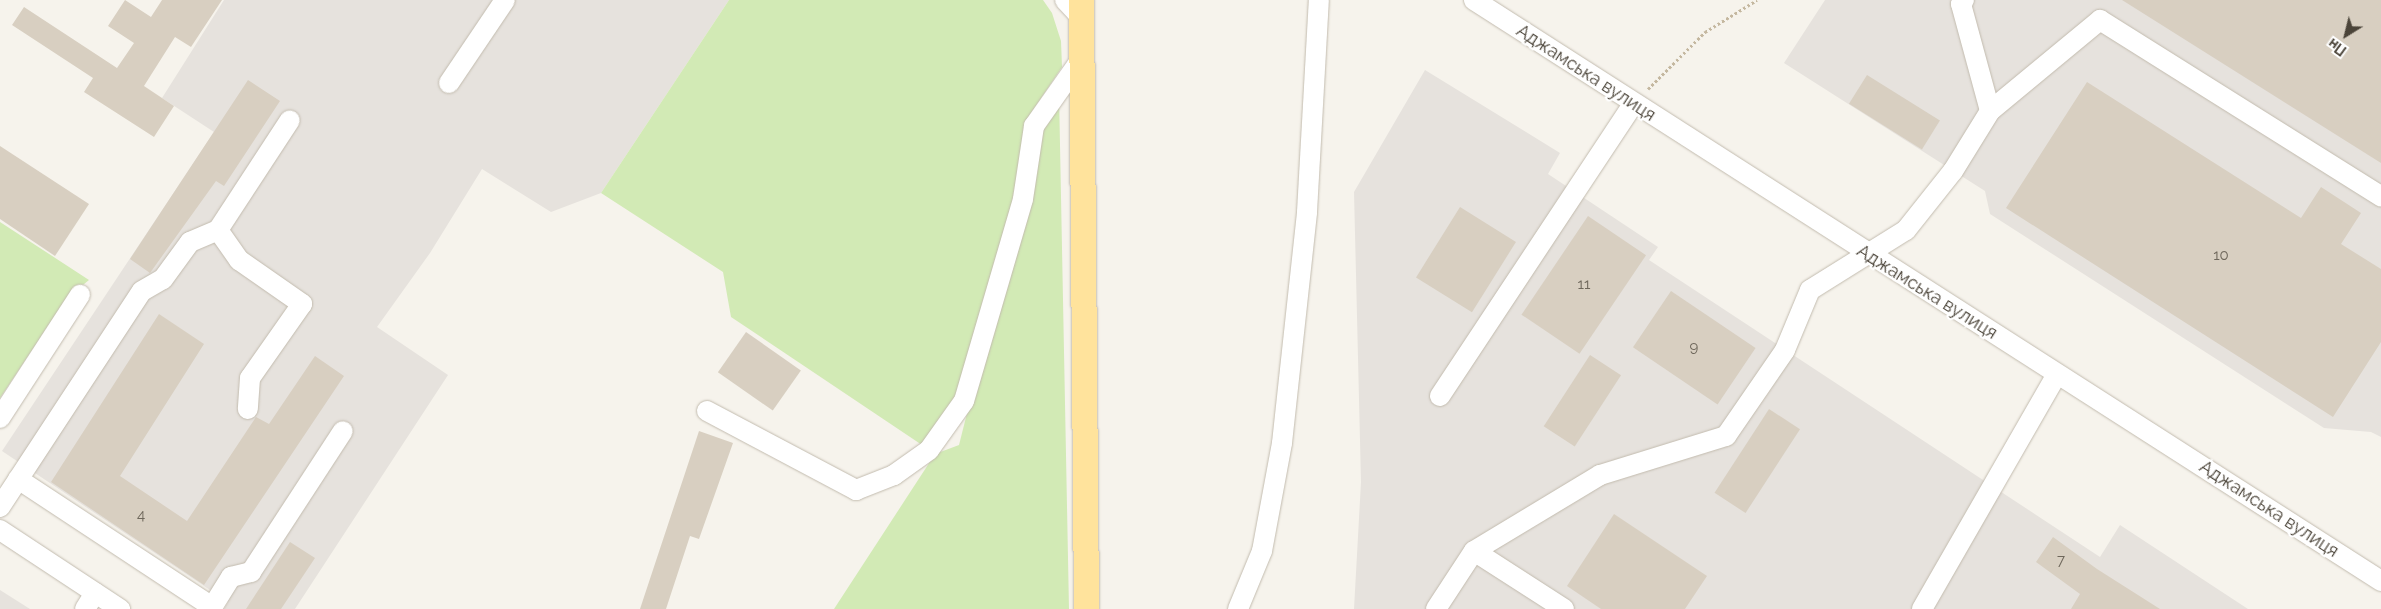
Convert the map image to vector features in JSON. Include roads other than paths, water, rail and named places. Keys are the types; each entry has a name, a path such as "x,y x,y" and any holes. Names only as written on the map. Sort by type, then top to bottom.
{"main road":[{"path":"1076,6 1082,58 1086,609"}],"street":[{"path":"449,83 505,0"},
{"path":"1238,609 1262,551 1282,443 1307,212 1319,0"},
{"name":"Аджамська вулиця","path":"1474,0 1869,257 2057,374 2381,581"},
{"path":"1964,0 1961,4 1990,111"},
{"path":"1436,609 1474,551 1600,475 1726,436 1785,350 1810,290 1869,257 1906,230 1953,171 1990,111 2100,20 2381,196"},
{"path":"707,411 856,490 894,475 929,450 964,401 1023,199 1034,126 1082,58"},
{"path":"1440,396 1633,104"},
{"path":"0,507 142,291 164,279 190,242 218,230 290,120"},
{"path":"218,230 238,260 302,304 250,378 248,409"},
{"path":"0,418 80,295"},
{"path":"1922,609 2057,374"},
{"path":"18,480 211,608 231,577 250,572 343,431"},
{"path":"0,530 90,601 120,609"},
{"path":"1474,551 1564,609"}]}
